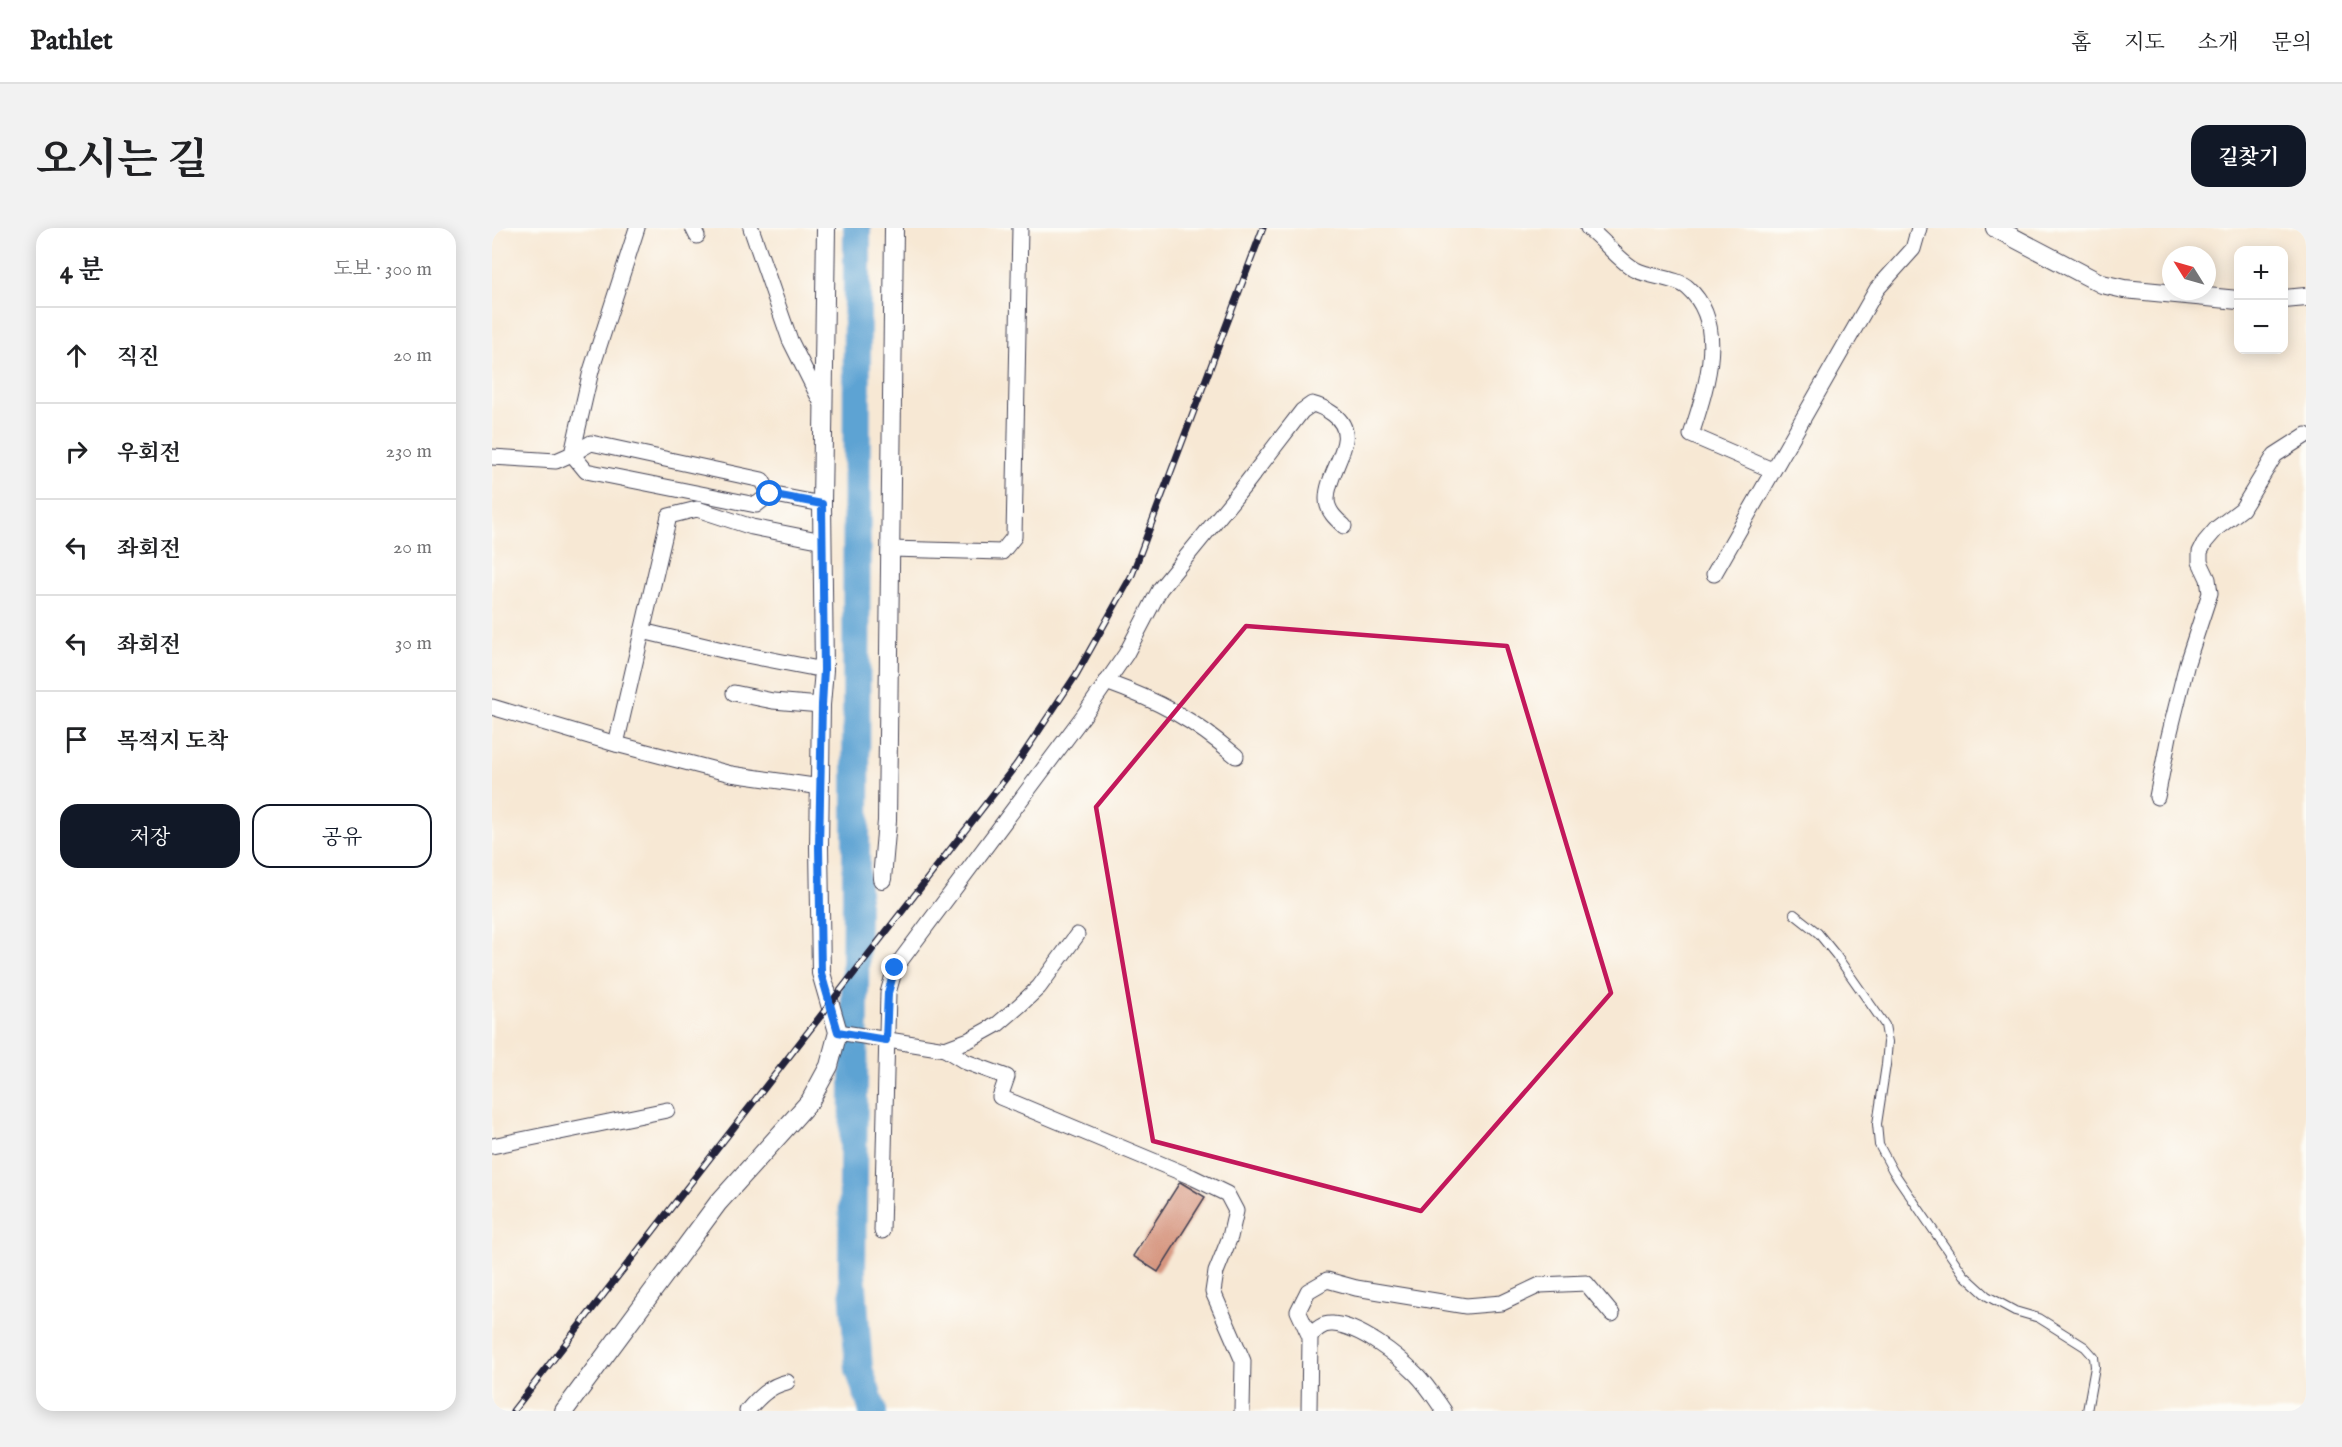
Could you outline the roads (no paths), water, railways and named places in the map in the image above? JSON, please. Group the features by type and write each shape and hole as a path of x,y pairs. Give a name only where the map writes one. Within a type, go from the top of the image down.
{"street":[{"path":"572,454 591,370 637,228"},
{"path":"751,228 790,340 825,409"},
{"path":"564,1411 718,1203 810,1101 844,1033 821,973 819,847 824,670 822,504 826,228"},
{"path":"882,879 887,821 894,228"},
{"path":"890,549 1002,552 1014,537 1020,228"},
{"path":"1588,228 1635,270 1687,286 1703,308 1708,326 1711,357 1707,387 1690,435 1772,470"},
{"path":"1714,574 1877,290 1913,249 1919,228"},
{"path":"1995,228 2102,284 2124,289 2234,300"},
{"path":"2288,298 2306,297"},
{"path":"882,1232 883,1039 888,993 895,968 1084,715 1126,654 1160,589 1302,411 1312,404 1322,406 1341,421 1347,438 1329,485 1327,501 1334,517 1344,526"},
{"path":"2157,797 2187,663 2210,593 2208,579 2200,562 2200,552 2217,528 2242,508 2275,455 2291,442 2306,435"},
{"path":"492,457 556,461 591,443 762,480 770,494 822,504"},
{"path":"572,454 586,471 756,506 770,494"},
{"path":"616,744 669,516 698,509 752,527 822,541"},
{"path":"642,631 731,652 824,670"},
{"path":"1106,682 1148,697 1180,714 1236,756"},
{"path":"734,693 773,701 822,705"},
{"path":"492,707 616,744 731,774 821,787"},
{"path":"945,1049 969,1040 998,1024 1039,987 1077,935"},
{"path":"844,1033 945,1049 966,1062 1007,1077 1000,1097 1192,1177 1227,1194 1236,1211 1230,1236 1216,1272 1213,1292 1243,1361 1242,1411"},
{"path":"492,1146 667,1110"},
{"path":"1309,1411 1310,1337 1298,1311 1308,1291 1327,1280 1356,1288 1466,1306 1502,1303 1540,1285 1586,1283 1612,1314"},
{"path":"1310,1337 1316,1329 1331,1323 1369,1338 1396,1355 1417,1375 1444,1411"},
{"path":"747,1411 759,1397 777,1384 787,1382"}],"lane":[{"path":"1794,914 1818,933 1885,1025 1888,1042 1877,1124 1879,1144 1893,1171 1964,1275 1987,1296 2015,1311 2039,1318 2085,1347 2094,1357 2095,1368 2087,1411"}],"waterway":[{"path":"857,228 856,899 852,1273 859,1369 873,1411"}],"railway":[{"path":"513,1411 1016,765 1076,675 1132,575 1263,228"}]}
